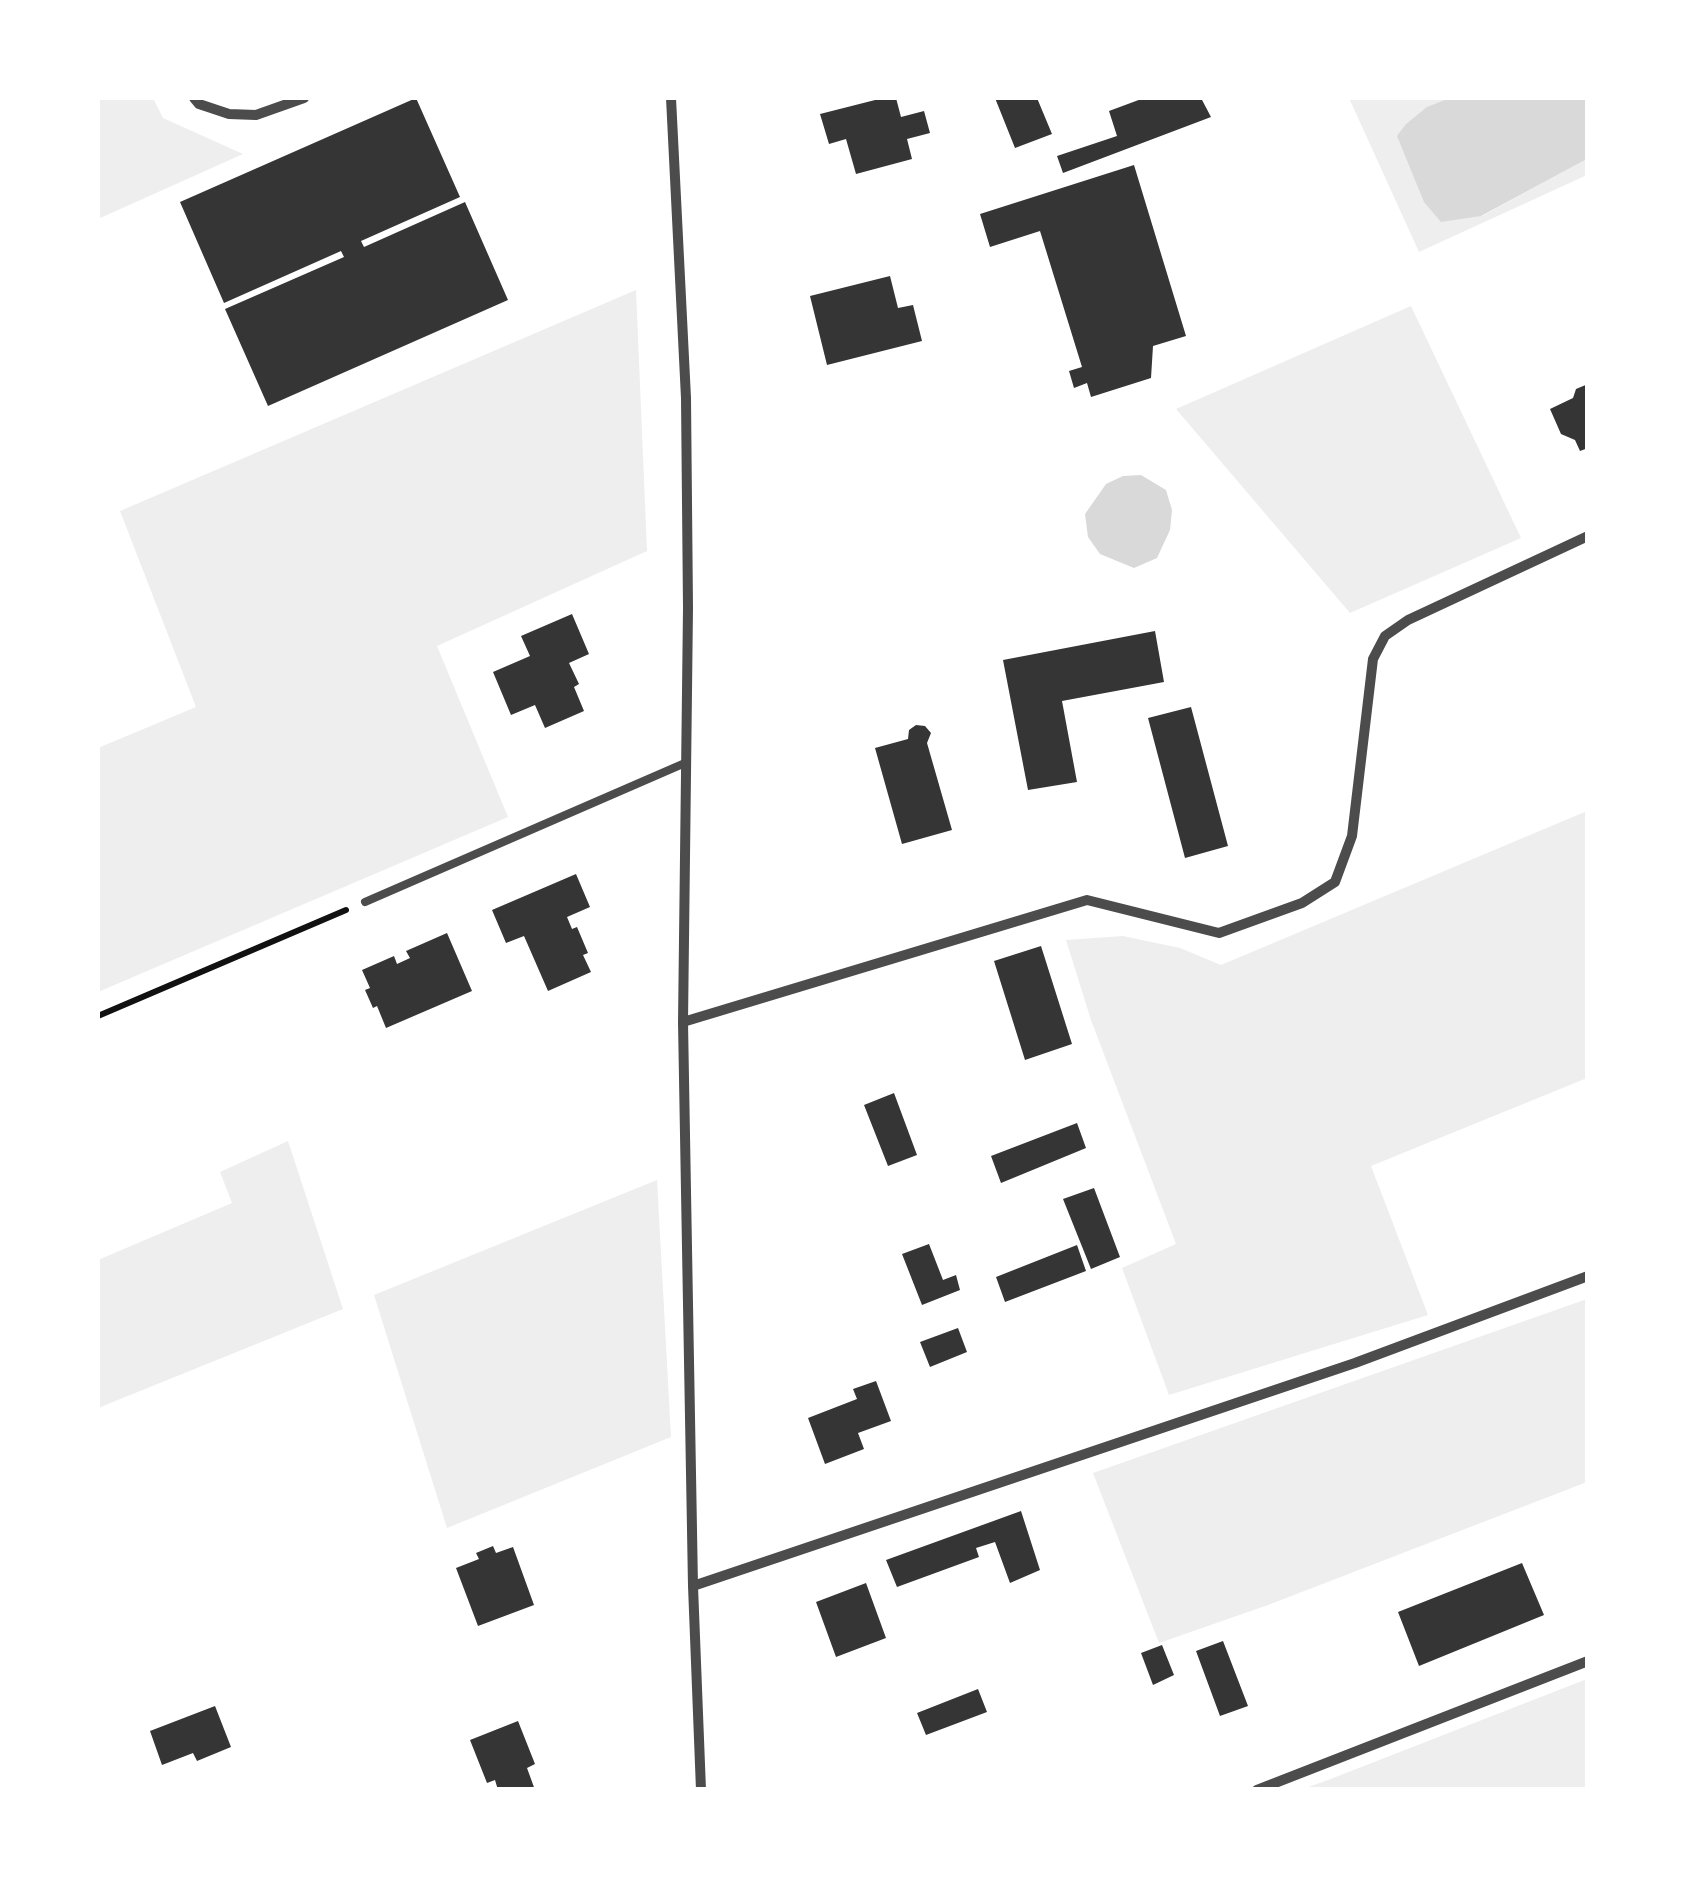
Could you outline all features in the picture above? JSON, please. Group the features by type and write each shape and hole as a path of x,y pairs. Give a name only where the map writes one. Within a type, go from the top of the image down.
{"street":[{"path":"194,98 199,104 228,114 256,115 304,98"},
{"path":"671,98 686,398 688,608 683,1022 693,1586 701,1790"},
{"path":"683,1022 1087,900 1220,933 1302,904 1334,882 1352,836 1373,659 1386,636 1408,620 1588,536"},
{"path":"693,1586 1355,1363 1588,1276"},
{"path":"1257,1790 1588,1660"}],"lane":[{"path":"365,902 685,764"}],"path":[{"path":"98,1016 365,902"}],"shaded area":[{"path":"98,98 153,98 163,118 243,154 98,219"},
{"path":"1349,98 1450,98 1427,108 1406,124 1482,216 1587,159 1587,175 1419,252"},
{"path":"1450,98 1587,98 1587,159 1481,216 1441,222 1424,202 1397,136 1427,107"},
{"path":"636,290 647,551 437,646 508,817 98,992 98,748 196,707 120,511"},
{"path":"1411,306 1521,538 1350,613 1176,409"},
{"path":"1141,475 1166,490 1172,510 1170,530 1157,558 1134,568 1100,554 1088,537 1085,514 1106,484 1123,476"},
{"path":"1587,811 1587,1078 1371,1166 1428,1315 1169,1395 1122,1268 1176,1244 1091,1020 1066,940 1123,936 1180,948 1221,965"},
{"path":"288,1141 343,1309 98,1408 98,1260 232,1203 220,1172"},
{"path":"657,1180 671,1437 447,1528 374,1295"},
{"path":"1587,1299 1587,1482 1159,1643 1093,1473"},
{"path":"1587,1679 1587,1789 1303,1789 1328,1780"}],"building":[{"path":"416,98 460,197 361,241 364,247 465,202 508,300 268,406 225,309 344,257 341,251 224,303 180,202"},
{"path":"896,98 901,117 924,111 930,133 907,139 912,159 856,174 846,139 829,144 820,114"},
{"path":"995,98 1037,98 1052,134 1015,148"},
{"path":"1144,98 1201,98 1211,117 1063,173 1057,156 1117,136 1109,111"},
{"path":"1134,165 1186,336 1153,346 1151,378 1091,397 1087,383 1074,388 1069,371 1082,367 1040,231 990,247 980,214"},
{"path":"890,276 898,308 913,305 922,341 827,365 810,296"},
{"path":"1588,384 1588,448 1580,451 1575,440 1561,434 1550,409 1573,398 1576,389"},
{"path":"572,614 589,654 569,663 579,684 574,687 584,711 545,728 535,705 511,715 493,672 530,656 521,636"},
{"path":"1155,631 1164,682 1062,701 1077,782 1028,790 1003,660"},
{"path":"1191,707 1228,846 1185,858 1148,718"},
{"path":"916,725 925,726 931,733 927,743 952,830 902,844 875,748 908,739 909,730"},
{"path":"576,874 590,907 567,917 572,929 577,927 591,972 548,991 524,936 506,943 492,910"},
{"path":"447,933 472,991 386,1028 365,990 370,988 362,970 394,956 397,964 410,958 406,951"},
{"path":"1041,946 1072,1044 1025,1060 994,961"},
{"path":"894,1093 917,1155 888,1166 864,1105"},
{"path":"1077,1123 1086,1148 1001,1183 991,1156"},
{"path":"1094,1188 1120,1257 1091,1269 1063,1199"},
{"path":"929,1244 943,1280 956,1275 960,1290 922,1305 902,1254"},
{"path":"1077,1245 1086,1271 1005,1302 996,1277"},
{"path":"958,1328 967,1352 930,1367 920,1342"},
{"path":"876,1381 891,1421 858,1433 864,1449 825,1464 808,1418 857,1399 853,1389"},
{"path":"1021,1511 1040,1570 1010,1583 995,1542 976,1548 979,1557 897,1587 886,1560"},
{"path":"493,1546 496,1553 513,1547 534,1605 478,1626 456,1568 479,1559 476,1553"},
{"path":"1522,1563 1544,1615 1419,1666 1398,1612"},
{"path":"866,1583 886,1638 836,1657 816,1602"},
{"path":"1223,1641 1248,1706 1220,1716 1196,1651"},
{"path":"1162,1645 1174,1675 1153,1685 1141,1653"},
{"path":"978,1689 987,1712 926,1735 917,1713"},
{"path":"215,1706 231,1747 197,1761 193,1753 162,1765 150,1731"},
{"path":"518,1721 535,1764 527,1768 535,1790 498,1790 495,1780 487,1783 470,1740"}]}
